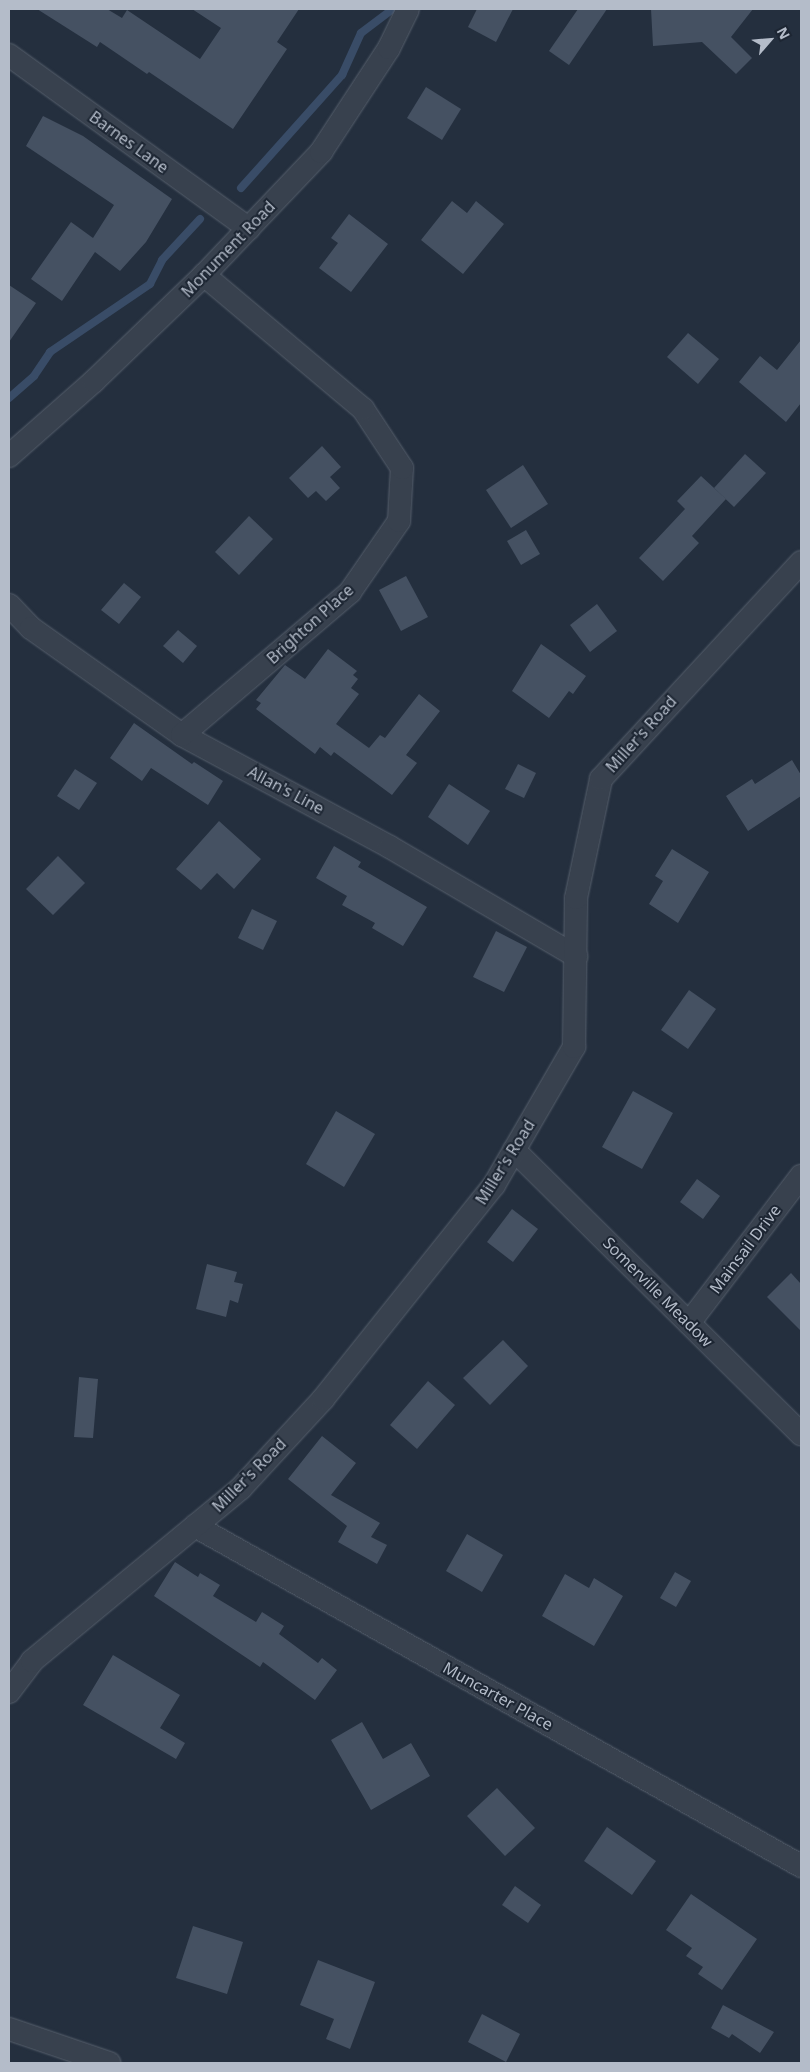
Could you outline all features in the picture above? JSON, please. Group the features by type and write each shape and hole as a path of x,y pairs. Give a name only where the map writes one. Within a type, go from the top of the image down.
{"street":[{"name":"Monument Road","path":"9,456 94,381 204,275 322,152 389,48 408,9"},
{"name":"Barnes Lane","path":"9,56 249,229"},
{"name":"Brighton Place","path":"182,735 350,592 399,521 402,468 363,409 204,275"},
{"name":"Miller's Road","path":"9,1692 32,1661 241,1488 323,1399 494,1185 574,1047 576,898 601,779 801,562"},
{"name":"Allan's Line","path":"9,605 31,628 182,735 390,847 576,956"},
{"name":"Somerville Meadow","path":"514,1150 801,1434"},
{"name":"Mainsail Drive","path":"689,1323 801,1176"},
{"name":"Muncarter Place","path":"195,1526 801,1866"},
{"path":"9,2028 109,2063"}],"building":[{"path":"37,9 107,9 122,18 127,10 200,59 221,28 192,9 299,9 277,42 287,49 233,129 149,72 147,74 100,42 97,47"},
{"path":"477,9 513,9 496,42 468,27"},
{"path":"578,9 607,9 569,65 549,51"},
{"path":"651,9 753,9 731,37 752,58 736,74 702,42 653,46"},
{"path":"426,87 461,109 442,140 407,118"},
{"path":"43,116 83,136 172,199 146,242 120,271 95,252 62,301 31,279 71,222 93,238 114,205 26,146"},
{"path":"452,201 467,213 476,201 504,224 463,274 421,240"},
{"path":"349,214 388,244 351,292 319,268 338,243 331,238"},
{"path":"9,285 36,303 9,342"},
{"path":"688,333 719,359 698,384 667,357"},
{"path":"801,340 801,403 786,422 739,382 760,356 777,370"},
{"path":"322,446 341,467 330,477 340,488 326,501 316,491 308,498 289,478"},
{"path":"745,454 766,473 734,507 714,488"},
{"path":"523,465 548,504 511,528 486,490"},
{"path":"701,476 726,499 692,536 699,543 663,581 639,558 685,509 677,501"},
{"path":"249,516 273,539 239,575 215,552"},
{"path":"526,530 540,554 521,565 507,541"},
{"path":"406,576 428,617 401,631 379,590"},
{"path":"124,583 141,597 119,624 101,610"},
{"path":"597,604 617,631 590,652 570,625"},
{"path":"178,630 197,646 183,663 163,646"},
{"path":"541,644 586,676 573,694 569,691 549,718 512,691"},
{"path":"328,649 357,671 353,675 358,679 351,688 359,694 336,724 369,748 380,735 385,738 419,694 440,711 406,755 417,763 392,795 334,752 331,756 320,747 315,754 256,709 261,703 256,700 285,665 305,679"},
{"path":"134,723 192,764 194,762 223,781 208,805 151,768 142,781 110,758"},
{"path":"792,760 801,775 801,796 748,831 726,796 752,779 755,784"},
{"path":"518,764 536,773 524,798 505,789"},
{"path":"75,769 97,783 79,810 57,796"},
{"path":"449,784 490,811 468,845 428,817"},
{"path":"219,821 261,859 234,889 217,873 201,890 176,869"},
{"path":"334,846 361,862 358,867 427,907 403,946 372,928 375,923 342,905 347,896 316,878"},
{"path":"672,849 709,872 678,923 649,904 663,881 655,876"},
{"path":"58,856 85,883 53,915 26,889"},
{"path":"252,909 277,921 263,950 238,938"},
{"path":"496,931 527,947 504,992 473,977"},
{"path":"689,990 716,1009 688,1049 661,1030"},
{"path":"633,1091 673,1113 642,1169 602,1147"},
{"path":"336,1111 375,1134 344,1187 306,1164"},
{"path":"697,1179 720,1196 703,1219 680,1202"},
{"path":"512,1209 538,1229 513,1262 487,1242"},
{"path":"207,1264 237,1272 234,1282 243,1284 238,1303 230,1300 226,1317 196,1309"},
{"path":"791,1273 801,1284 801,1331 767,1297"},
{"path":"503,1340 528,1366 490,1405 463,1378"},
{"path":"79,1377 98,1379 93,1438 74,1437"},
{"path":"428,1381 455,1405 417,1449 390,1425"},
{"path":"322,1436 356,1463 331,1495 380,1523 371,1537 387,1545 377,1564 338,1542 347,1526 288,1479"},
{"path":"467,1534 503,1555 482,1592 446,1571"},
{"path":"175,1562 198,1577 200,1573 220,1585 213,1596 256,1622 262,1612 284,1626 279,1634 318,1663 322,1658 337,1670 315,1700 263,1662 260,1667 154,1596"},
{"path":"675,1572 691,1581 676,1607 660,1598"},
{"path":"565,1574 589,1588 594,1578 623,1596 594,1646 542,1616"},
{"path":"113,1655 180,1695 160,1728 185,1743 176,1759 83,1705"},
{"path":"362,1722 383,1759 411,1743 430,1776 371,1810 331,1740"},
{"path":"497,1788 535,1828 505,1856 467,1816"},
{"path":"607,1827 656,1861 632,1895 584,1861"},
{"path":"515,1886 541,1905 528,1923 502,1905"},
{"path":"691,1894 757,1939 722,1990 698,1974 703,1967 686,1956 692,1948 666,1930"},
{"path":"193,1926 243,1942 227,1994 176,1978"},
{"path":"318,1960 375,1982 350,2049 326,2039 334,2019 300,2005"},
{"path":"723,2005 774,2032 760,2053 732,2034 729,2038 711,2028"},
{"path":"482,2014 520,2034 506,2062 468,2042"}],"waterway":[{"path":"241,188 342,75 361,33 393,9"},
{"path":"9,398 34,376 50,352 150,284 162,260 200,219"}]}
